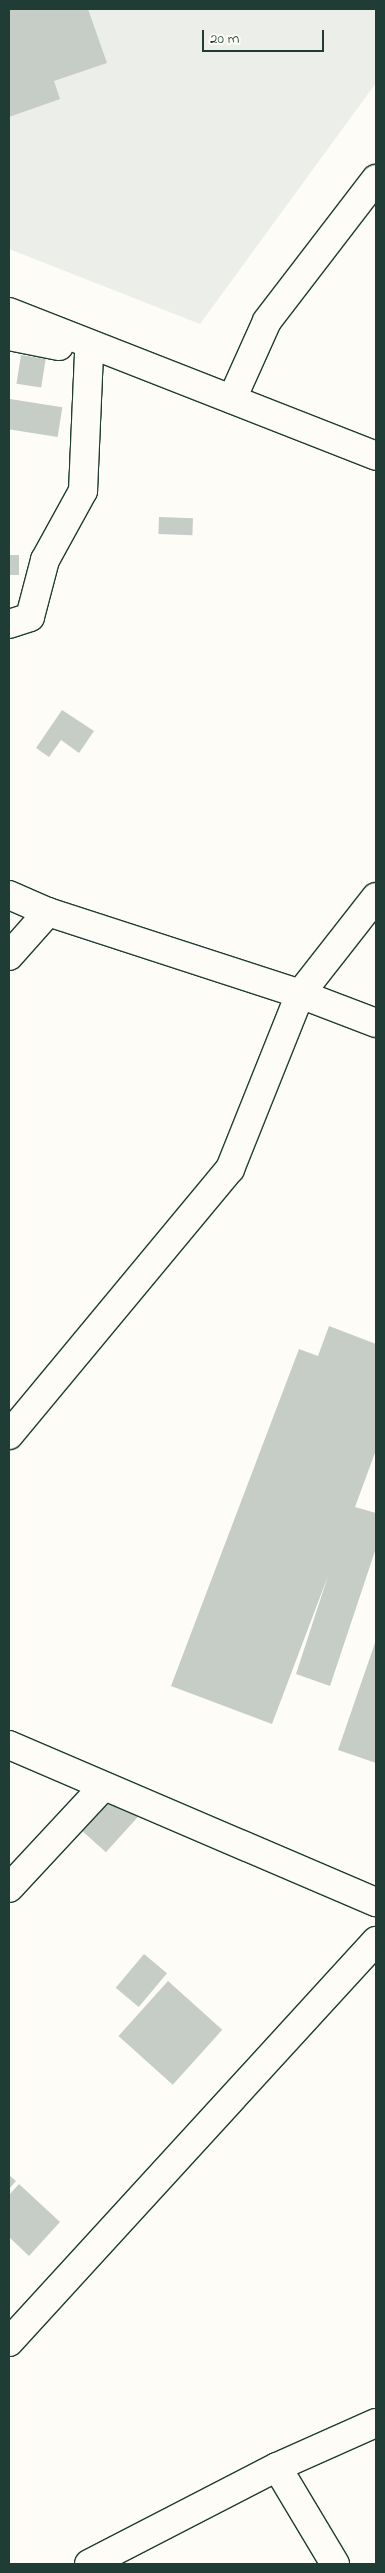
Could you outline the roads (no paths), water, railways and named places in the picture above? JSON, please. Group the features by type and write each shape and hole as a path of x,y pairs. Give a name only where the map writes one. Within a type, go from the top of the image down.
{"street":[{"path":"232,400 267,321 376,179"},
{"path":"9,312 376,456"},
{"path":"9,336 134,361"},
{"path":"9,624 30,617 45,560 83,491 89,352"},
{"path":"9,894 48,912 300,994 376,1023"},
{"path":"9,1435 230,1168 300,994 376,897"},
{"path":"9,956 48,912"},
{"path":"9,1745 103,1787 376,1902"},
{"path":"9,1888 103,1787"},
{"path":"9,2342 376,1941"},
{"path":"89,2564 277,2467 376,2423"},
{"path":"277,2467 334,2564"}]}
